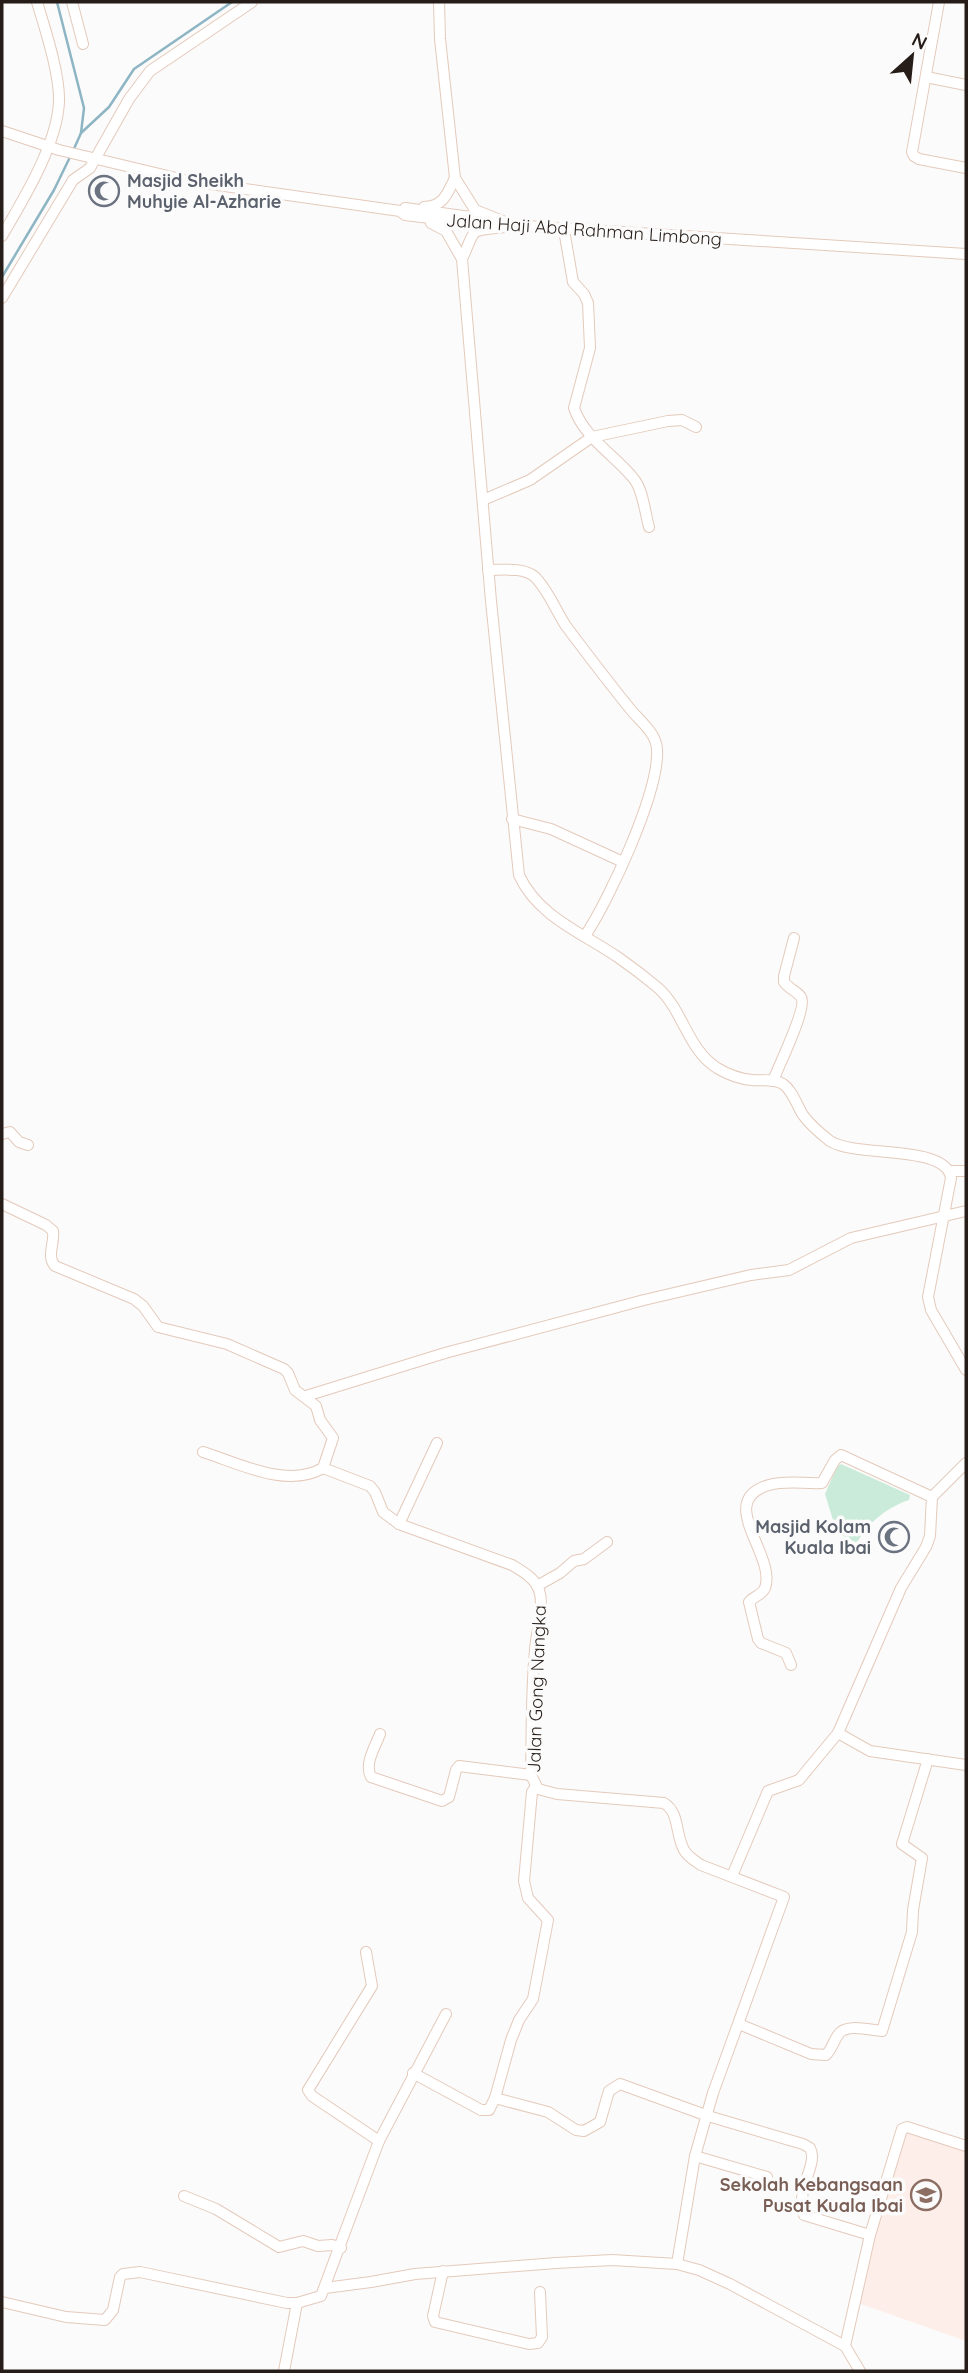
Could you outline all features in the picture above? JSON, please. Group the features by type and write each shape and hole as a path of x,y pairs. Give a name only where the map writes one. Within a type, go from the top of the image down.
{"street":[{"path":"2,236 33,184 57,116 59,94 37,2"},
{"path":"72,2 83,44"},
{"path":"2,298 74,178 88,171 90,159 128,99 150,71 252,2"},
{"path":"439,2 440,38 516,865 524,888 550,915 620,958 664,994 696,1048 710,1063 728,1074 773,1081 788,1088 808,1122 838,1145 939,1160 950,1171 951,1178 928,1297 931,1310 966,1370"},
{"path":"939,2 913,154 919,159 966,168"},
{"path":"926,77 966,85"},
{"path":"2,131 90,159 189,181 403,211 442,227 461,255"},
{"path":"403,211 440,204 455,182"},
{"path":"455,182 475,210 507,225"},
{"name":"Jalan Haji Abd Rahman Limbong","path":"403,211 564,230 966,254"},
{"path":"461,255 471,234 507,225"},
{"path":"564,230 573,282 588,303 590,348 574,408 592,437 636,482 649,527"},
{"path":"483,500 530,480 592,437 668,421 682,420 696,427"},
{"path":"488,570 523,571 534,576 566,625 653,734 657,748 649,795 604,905 585,936"},
{"path":"512,819 551,829 623,862"},
{"path":"773,1081 803,1003 802,998 785,982 784,976 794,938"},
{"path":"2,1135 10,1132 19,1142 28,1145"},
{"path":"950,1171 966,1171"},
{"path":"2,1204 53,1231 50,1256 55,1266 134,1300 143,1306 158,1327 227,1344 281,1367 288,1373 295,1390 316,1406 320,1420 332,1436 327,1469"},
{"path":"306,1396 445,1353 644,1300 751,1275 789,1270 851,1238 966,1211"},
{"path":"203,1452 269,1473 295,1476 327,1469 370,1486 383,1512 399,1524 437,1443"},
{"path":"791,1665 786,1653 761,1643 756,1631 750,1602 762,1592 767,1578 747,1519 749,1494 770,1484 822,1483 835,1460 841,1455 932,1497"},
{"path":"732,1876 768,1791 799,1780 838,1733 895,1601 926,1547 930,1536 932,1497 966,1463"},
{"name":"Jalan Gong Nangka","path":"399,1524 512,1565 526,1573 537,1586 541,1606 534,1651 531,1775 536,1786 557,1794 664,1803 675,1814 677,1833 684,1851 701,1865 784,1897 713,2093 695,2156 677,2264"},
{"path":"537,1586 552,1579 574,1561 584,1559 607,1542"},
{"path":"838,1733 870,1751 966,1765"},
{"path":"380,1734 369,1764 371,1777 442,1801 448,1799 456,1770 460,1766 531,1775"},
{"path":"739,2024 811,2054 826,2055 839,2032 845,2028 882,2032 912,1932 922,1858 902,1844 928,1759"},
{"path":"413,2073 481,2110 489,2110 495,2098 510,2040 533,1999 548,1920 528,1898 524,1881 532,1792 536,1786"},
{"path":"366,1952 372,1986 309,2090 312,2096 379,2140"},
{"path":"2,2302 66,2317 105,2320 113,2310 120,2277 123,2274 140,2272 287,2303 321,2296 379,2140 446,2014"},
{"path":"495,2098 548,2112 576,2130 584,2131 600,2122 610,2091 620,2084 708,2116 782,2137 810,2148 813,2159 801,2192 804,2215 870,2235"},
{"path":"845,2346 870,2235 902,2129 907,2127 966,2147"},
{"path":"695,2156 767,2177"},
{"path":"184,2196 216,2209 279,2247 303,2241 318,2246 332,2245 341,2248"},
{"path":"325,2288 443,2271 612,2260 677,2264 699,2270 730,2284 845,2346 860,2371"},
{"path":"443,2271 433,2316 435,2322 529,2344 538,2343 542,2337 540,2292"},
{"path":"284,2371 297,2303"}],"shaded area":[{"name":"Sekolah Kebangsaan Pusat Kuala Ibai","path":"905,2130 966,2150 966,2341 858,2303 873,2237"}],"green space":[{"path":"841,1464 910,1495 909,1500 872,1523 857,1543 837,1533 825,1494 837,1467"}],"waterway":[{"path":"57,2 84,108 81,133 73,151"},
{"path":"81,133 109,107 134,69 232,2"},
{"path":"2,277 54,190 70,157"}],"place":[{"name":"Masjid Sheikh Muhyie Al-Azharie","path":"104,191"},
{"name":"Masjid Kolam Kuala Ibai","path":"894,1537"},
{"name":"Sekolah Kebangsaan Pusat Kuala Ibai","path":"926,2195"}]}
